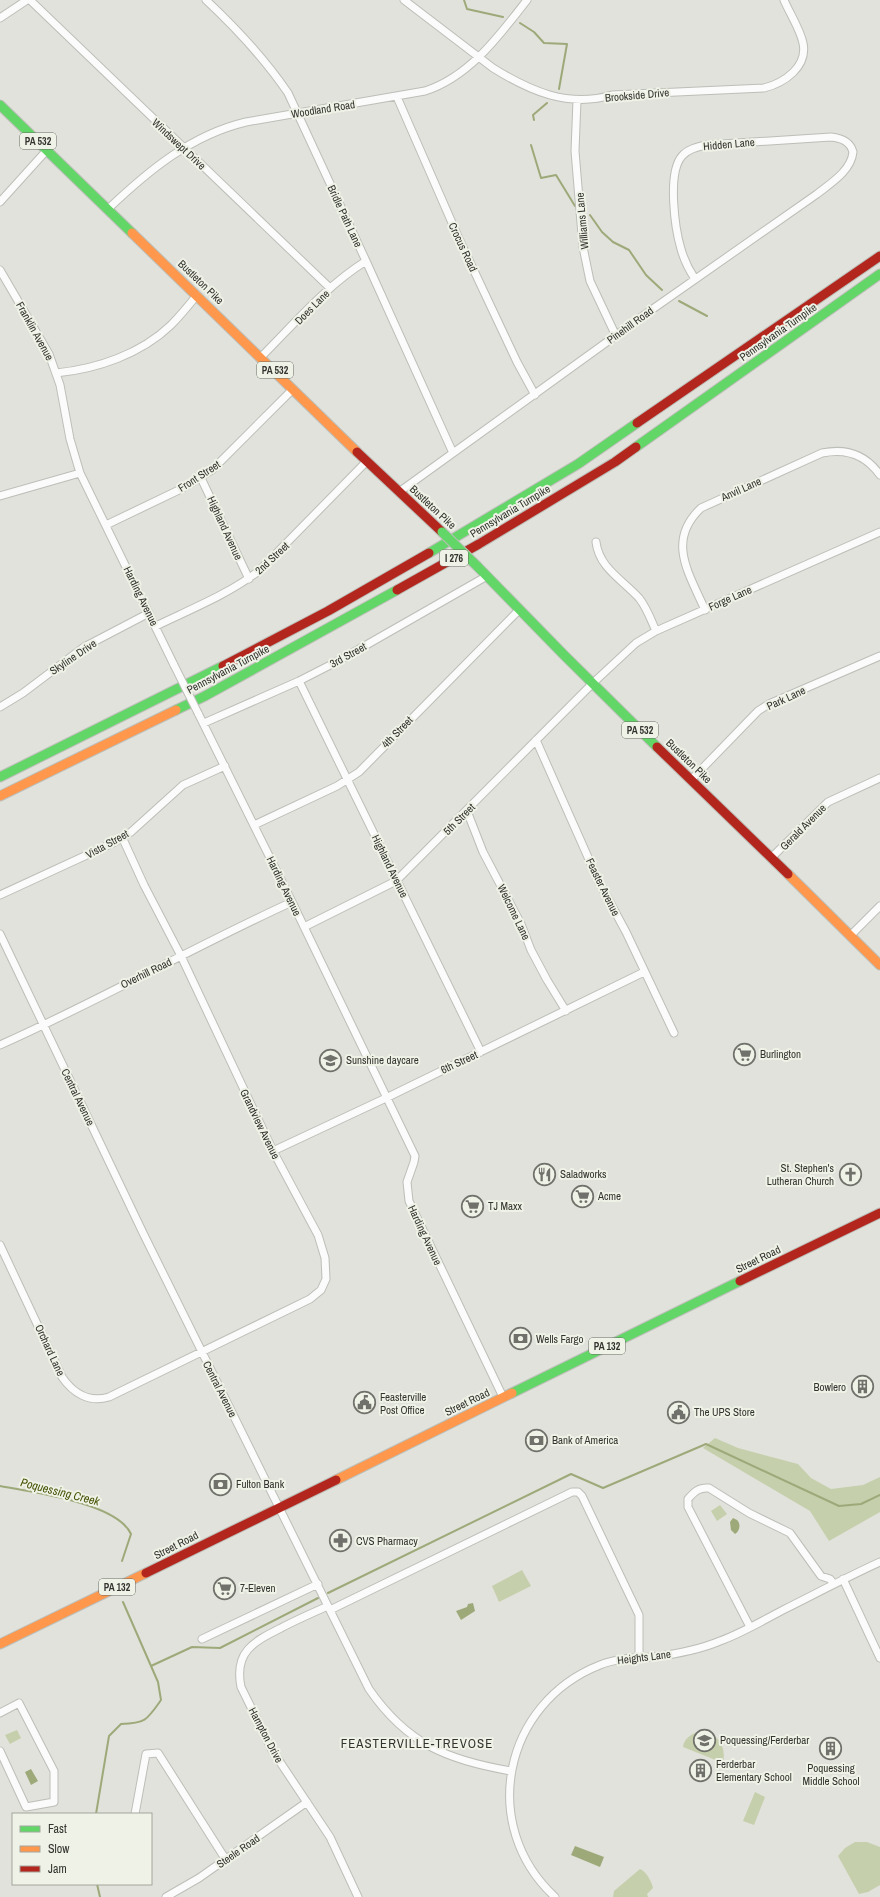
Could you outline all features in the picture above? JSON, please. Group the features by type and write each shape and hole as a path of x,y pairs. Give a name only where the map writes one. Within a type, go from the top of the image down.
{"main road":[{"name":"Bustleton Pike","path":"0,104 477,566 518,610 880,964"},
{"name":"Pennsylvania Turnpike","path":"0,776 202,678 328,611 466,532 578,464 880,256"},
{"name":"Pennsylvania Turnpike","path":"0,796 205,696 479,544 615,462 880,274"},
{"name":"Street Road","path":"0,1644 880,1213"}],"street":[{"path":"0,18 28,0"},
{"name":"Windswept Drive","path":"28,0 330,288"},
{"name":"Bridle Path Lane","path":"206,0 247,40 262,57 288,93 453,453"},
{"name":"Brookside Drive","path":"404,0 478,57 507,77 528,87 558,98 577,100 598,99 612,95 764,88 782,82 794,72 800,62 804,49 801,38 784,0"},
{"name":"Woodland Road","path":"108,209 147,174 183,148 205,136 230,126 397,97 425,91 448,82 459,75 478,57 500,34 527,0"},
{"name":"Crocus Road","path":"397,97 460,241 517,362 535,395"},
{"name":"Williams Lane","path":"577,100 575,151 583,247 590,281 616,336"},
{"name":"Hidden Lane","path":"695,279 680,247 676,221 674,174 678,162 686,152 706,145 831,137 844,140 852,148 853,152"},
{"path":"0,202 47,150"},
{"name":"Pinehill Road","path":"399,492 841,175 850,161 853,152"},
{"name":"Does Lane","path":"261,357 343,276 366,261"},
{"name":"Franklin Avenue","path":"0,270 43,343 56,373 84,369 102,364 147,343 171,324 197,295"},
{"name":"Harding Avenue","path":"56,373 70,439 80,473 304,926 415,1158 407,1182 409,1201 503,1397"},
{"name":"Front Street","path":"106,525 201,478 226,458 294,388"},
{"name":"Anvil Lane","path":"705,610 685,564 682,547 685,530 690,520 701,508 822,453 832,451 850,452 859,456 868,462 880,475"},
{"name":"2nd Street","path":"156,626 249,579 294,537 367,461"},
{"path":"0,496 80,473"},
{"name":"Highland Avenue","path":"201,478 249,579"},
{"name":"Forge Lane","path":"593,683 636,643 656,631 880,532"},
{"path":"596,542 597,550 603,563 638,598 645,607 656,631"},
{"name":"3rd Street","path":"204,724 299,681 415,618 487,576"},
{"name":"4th Street","path":"254,825 348,780 366,765 518,610"},
{"name":"Skyline Drive","path":"0,707 23,693 84,647 149,613"},
{"name":"Park Lane","path":"691,780 758,712 769,704 880,656"},
{"name":"Highland Avenue","path":"299,681 396,881 440,965 482,1052"},
{"name":"5th Street","path":"304,926 396,881 593,683"},
{"name":"Feaster Avenue","path":"536,740 600,882 626,932 674,1033"},
{"name":"Vista Street","path":"0,895 108,846 122,838 183,785 225,766"},
{"name":"Gerald Avenue","path":"771,858 828,802 880,778"},
{"name":"Welcome Lane","path":"467,811 483,852 521,924 531,950 566,1011"},
{"name":"Grandview Avenue","path":"122,838 144,885 181,956 273,1151 318,1235 325,1258 326,1279 321,1290 310,1299 202,1352"},
{"name":"Overhill Road","path":"0,1045 44,1025 64,1013 292,902"},
{"path":"850,936 880,906"},
{"name":"Central Avenue","path":"0,934 202,1352 369,1689 398,1724 414,1737 440,1752 460,1760 511,1771"},
{"name":"6th Street","path":"273,1151 482,1052 644,972"},
{"name":"Orchard Lane","path":"0,1245 62,1377 67,1385 77,1393 92,1399 109,1397 202,1352"},
{"path":"750,1628 688,1507 688,1499 698,1490 709,1488 748,1513 790,1533 821,1576 830,1579 834,1584"},
{"name":"Hampton Drive","path":"358,1897 330,1837 272,1750 241,1687 239,1674 244,1655 252,1644 291,1623 329,1608 572,1492 578,1492 582,1496 639,1615 639,1657"},
{"name":"Heights Lane","path":"554,1897 537,1878 526,1862 515,1834 509,1805 511,1771 517,1747 526,1728 542,1704 557,1690 582,1673 600,1665 628,1658 686,1652 719,1642 750,1628 843,1579 880,1562"},
{"path":"843,1579 880,1658"},
{"path":"202,1639 318,1584"},
{"path":"0,1713 20,1703 54,1771 54,1802 26,1807 0,1751"},
{"path":"135,1813 146,1754 158,1753 226,1860"},
{"name":"Steele Road","path":"166,1897 183,1889 307,1802"}],"shaded area":[{"path":"715,1438 738,1448 798,1464 811,1478 831,1489 863,1485 880,1477 880,1512 829,1541 810,1511 703,1448"},
{"path":"720,1505 727,1514 717,1521 711,1511"},
{"path":"733,1518 737,1520 739,1525 739,1529 735,1534 731,1530 730,1522"},
{"path":"522,1570 531,1586 499,1602 492,1586"},
{"path":"473,1603 475,1611 461,1620 456,1611 467,1607 468,1604"},
{"path":"17,1730 21,1738 10,1744 5,1735"},
{"path":"697,1732 710,1734 719,1740 723,1750 723,1763 683,1747 688,1738"},
{"path":"31,1769 38,1781 31,1785 25,1772"},
{"path":"755,1792 765,1797 754,1825 743,1821"},
{"path":"855,1842 867,1842 880,1847 880,1885 868,1892 859,1894 838,1856 845,1848"},
{"path":"575,1846 604,1857 600,1867 571,1855"},
{"path":"640,1869 646,1874 653,1888 647,1894 648,1897 613,1897 614,1891"}],"waterway":[{"path":"464,0 467,9 503,17"},
{"path":"520,23 534,32 544,43 567,44 559,89"},
{"path":"534,120 533,115 547,103"},
{"path":"531,145 541,178 556,175 575,206"},
{"path":"590,215 602,232 613,242 629,250 646,275 662,290"},
{"path":"679,301 707,316"},
{"path":"328,1593 571,1474 603,1488 706,1444 839,1506 861,1504 880,1495"},
{"name":"Poquessing Creek","path":"0,1486 72,1501 109,1514 123,1523 131,1534 122,1561"},
{"path":"151,1666 192,1647 220,1648 318,1598"},
{"path":"96,1813 109,1736 121,1724 136,1723 145,1719 161,1700 158,1682 123,1602"},
{"path":"97,1885 100,1897"}],"traffic: fast":[{"path":"0,105 132,233"},
{"path":"636,447 880,274"},
{"path":"429,553 578,464 637,423"},
{"path":"442,532 477,566"},
{"path":"477,566 657,747"},
{"path":"176,710 205,696 397,590"},
{"path":"0,777 223,666"},
{"path":"512,1393 740,1281"}],"traffic: slow":[{"path":"132,233 357,452"},
{"path":"0,796 176,710"},
{"path":"788,874 880,965"},
{"path":"336,1480 512,1393"},
{"path":"0,1644 146,1573"}],"traffic: jam":[{"path":"637,423 880,256"},
{"path":"397,590 479,544 615,462 636,447"},
{"path":"357,452 442,532"},
{"path":"223,666 328,611 429,553"},
{"path":"657,747 788,874"},
{"path":"740,1281 880,1213"},
{"path":"146,1573 336,1480"}],"place":[{"name":"Burlington","path":"744,1054"},
{"name":"Sunshine daycare","path":"331,1060"},
{"name":"Saladworks","path":"545,1174"},
{"name":"St. Stephen's Lutheran Church","path":"850,1174"},
{"name":"Acme","path":"583,1196"},
{"name":"TJ Maxx","path":"472,1206"},
{"name":"Wells Fargo","path":"521,1339"},
{"name":"Bowlero","path":"862,1387"},
{"name":"Feasterville Post Office","path":"365,1403"},
{"name":"The UPS Store","path":"678,1412"},
{"name":"Bank of America","path":"537,1440"},
{"name":"Fulton Bank","path":"220,1484"},
{"name":"CVS Pharmacy","path":"341,1541"},
{"name":"7-Eleven","path":"225,1588"},
{"name":"Poquessing/Ferderbar","path":"704,1740"},
{"name":"Poquessing Middle School","path":"831,1748"},
{"name":"Ferderbar Elementary School","path":"701,1770"}],"district":[{"name":"FEASTERVILLE-TREVOSE","path":"417,1743"}]}
